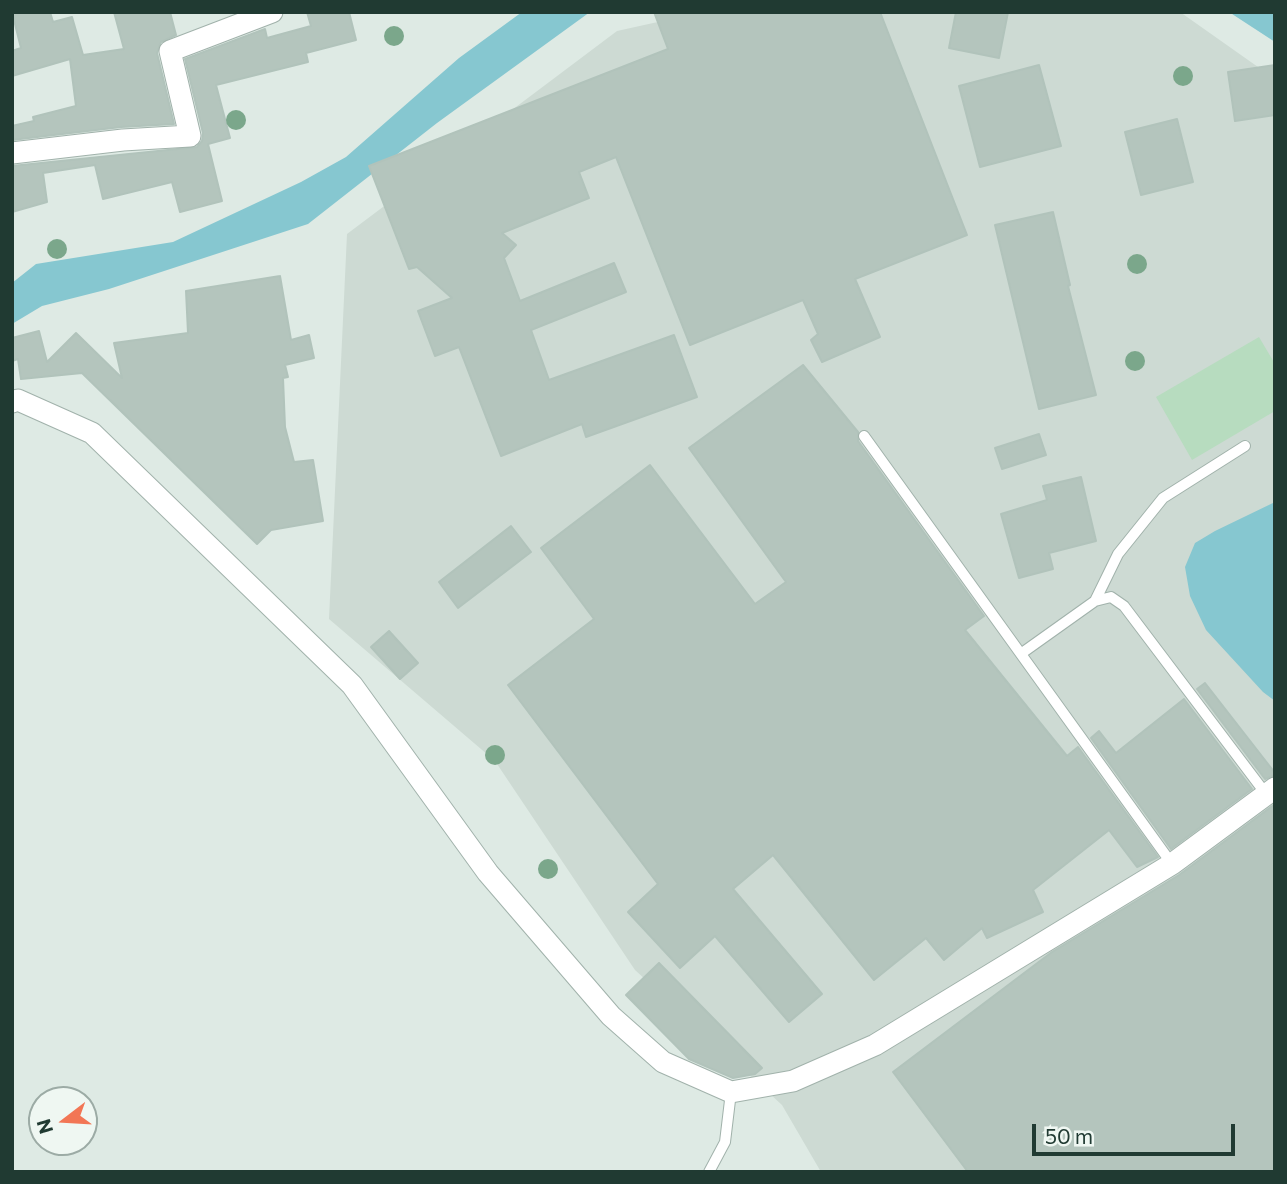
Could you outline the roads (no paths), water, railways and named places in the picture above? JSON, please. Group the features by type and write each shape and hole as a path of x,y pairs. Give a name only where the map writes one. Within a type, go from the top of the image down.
{"street":[{"path":"12,153 190,136 170,51 272,12"},
{"path":"12,402 18,400 92,433 352,685 488,873 611,1016 663,1062 731,1092 793,1081 875,1045 1172,864 1270,791"}],"lane":[{"path":"864,436 1172,864"},
{"path":"1095,601 1118,554 1163,498 1245,446"},
{"path":"1022,653 1095,601 1111,597 1124,606 1270,791"},
{"path":"709,1172 726,1142 731,1092"}],"water":[{"path":"522,12 590,12 437,123 308,224 109,289 42,306 12,324 12,283 36,264 173,242 301,182 346,157 459,58"},
{"path":"1229,12 1275,12 1275,42"},
{"path":"1275,502 1275,701 1263,692 1206,630 1190,596 1185,567 1195,543"}]}
